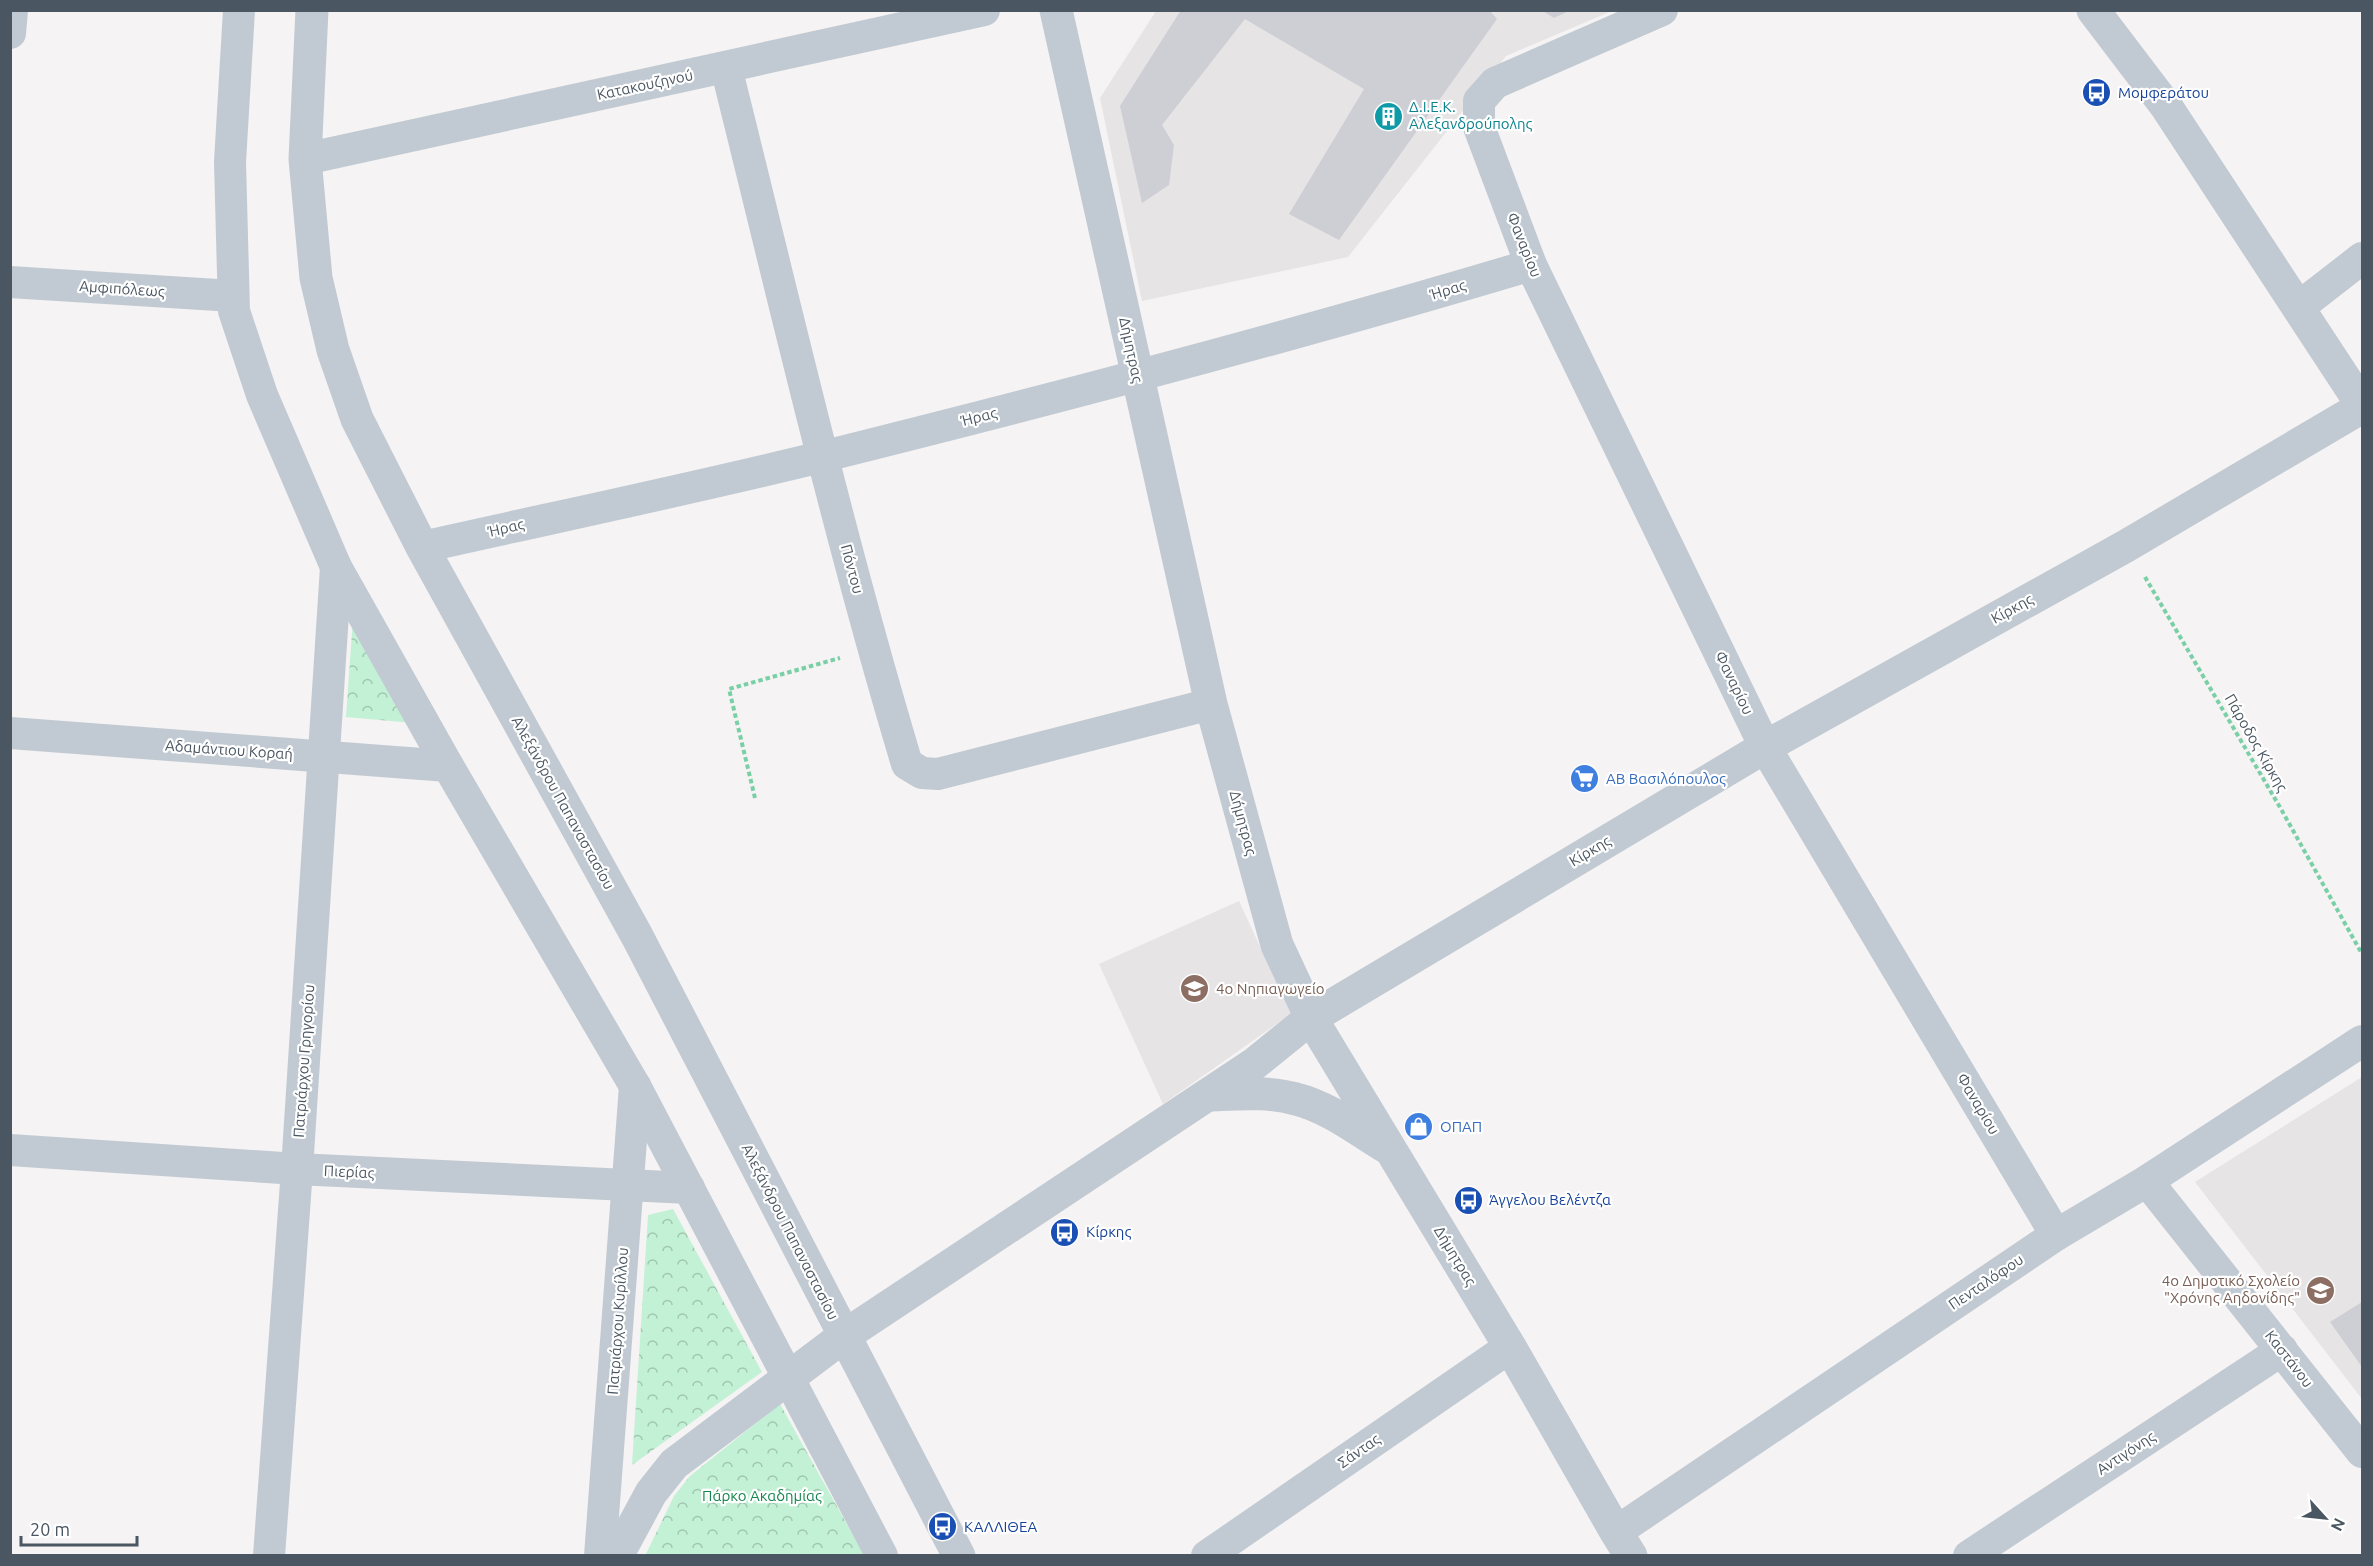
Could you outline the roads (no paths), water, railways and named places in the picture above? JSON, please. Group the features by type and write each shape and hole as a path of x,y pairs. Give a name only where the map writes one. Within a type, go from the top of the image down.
{"street":[{"path":"10,33 12,10"},
{"path":"239,10 230,162 233,296 234,311 262,395 336,567 448,766 635,1086 882,1556"},
{"name":"Αλεξάνδρου Παπαναστασίου","path":"312,10 305,159 315,278 333,350 357,419 422,547 637,936 959,1556"},
{"name":"Κατακουζηνού","path":"305,159 984,10"},
{"name":"Δήμητρας","path":"1056,10 1211,704 1277,945 1311,1018 1510,1347 1623,1544"},
{"name":"Φαναρίου","path":"1662,10 1495,83 1479,101 1479,127 1531,265 1765,747 2056,1235"},
{"path":"2093,10 2166,106 2362,406"},
{"name":"Πόντου","path":"726,67 872,649 907,764 922,773 938,774 1211,704"},
{"path":"2299,307 2362,258"},
{"name":"Ήρας","path":"422,547 822,456 1137,377 1364,315 1531,265"},
{"name":"Αμφιπόλεως","path":"10,282 233,296"},
{"name":"Κίρκης","path":"617,1556 651,1493 674,1464 844,1336 1269,1053 1311,1018 1765,747 2126,546 2362,406"},
{"name":"Πατριάρχου Γρηγορίου","path":"269,1556 336,567"},
{"name":"Αδαμάντιου Κοραή","path":"10,734 448,766"},
{"name":"Πενταλόφου","path":"1623,1544 2056,1235 2147,1181 2362,1041"},
{"name":"Πατριάρχου Κυρίλλου","path":"600,1556 635,1086"},
{"path":"1207,1095 1257,1093 1297,1099 1331,1114 1390,1149"},
{"name":"Πιερίας","path":"10,1150 297,1169 689,1188"},
{"name":"Καστάνου","path":"2147,1181 2362,1452"},
{"name":"Σάντας","path":"1207,1556 1510,1347"},
{"name":"Αντιγόνης","path":"1969,1556 2282,1350"}],"place":[{"name":"Μομφεράτου","path":"2097,93"},
{"name":"Δ.Ι.Ε.Κ. Αλεξανδρούπολης","path":"1388,116"},
{"name":"ΑΒ Βασιλόπουλος","path":"1585,779"},
{"name":"4ο Νηπιαγωγείο","path":"1195,989"},
{"name":"ΟΠΑΠ","path":"1419,1127"},
{"name":"Άγγελου Βελέντζα","path":"1468,1200"},
{"name":"Κίρκης","path":"1065,1232"},
{"name":"4ο Δημοτικό Σχολείο \"Χρόνης Αηδονίδης\"","path":"2321,1290"},
{"name":"ΚΑΛΛΙΘΕΑ","path":"943,1527"}],"park label":[{"name":"Πάρκο Ακαδημίας","path":"762,1496"}]}
